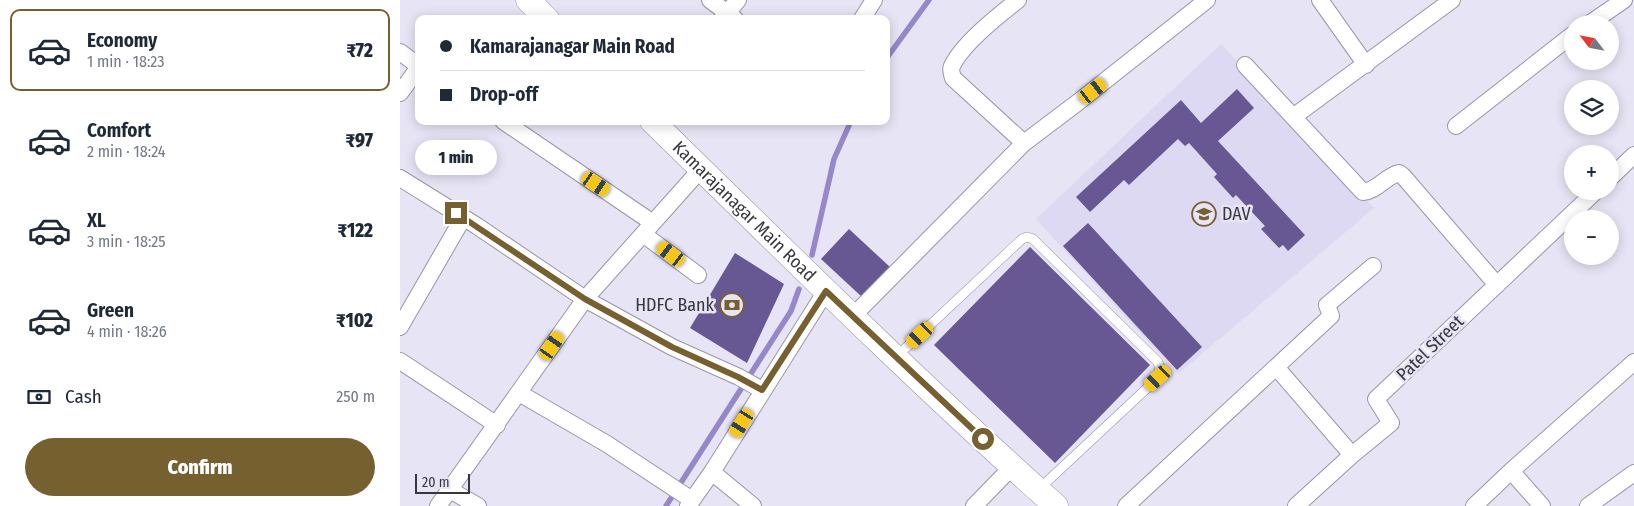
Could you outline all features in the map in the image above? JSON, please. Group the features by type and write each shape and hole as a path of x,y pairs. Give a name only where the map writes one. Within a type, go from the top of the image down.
{"main road":[{"name":"Kamarajanagar Main Road","path":"656,125 826,291 1012,467 1056,506"}],"street":[{"path":"710,0 726,15"},
{"path":"729,15 738,0"},
{"path":"865,15 874,0"},
{"path":"1018,0 989,24 963,51 951,68 951,72 953,78 1024,143"},
{"path":"853,316 1024,143 1207,0"},
{"path":"1320,0 1366,65"},
{"path":"1293,117 1452,0"},
{"path":"1602,15 1624,0"},
{"path":"1456,126 1564,41"},
{"path":"400,52 415,63"},
{"path":"1245,66 1363,192 1375,188 1394,174 1399,173 1403,176 1497,284"},
{"path":"400,93 415,72"},
{"path":"508,125 648,228 698,275"},
{"path":"1619,170 1634,156"},
{"path":"438,506 585,299 701,169"},
{"path":"400,178 585,299 672,347 762,390"},
{"name":"Patel Street","path":"1296,506 1352,455 1391,423 1376,399 1586,200"},
{"path":"400,327 463,218"},
{"path":"1126,506 1331,316 1327,305 1373,266"},
{"path":"519,393 607,444 669,485 690,503 712,472 826,291"},
{"path":"400,361 497,424"},
{"path":"1474,506 1511,470 1634,362"},
{"path":"1276,367 1352,455"},
{"path":"974,506 1012,467"},
{"path":"1511,470 1542,506"},
{"path":"712,472 753,506"},
{"path":"1588,506 1634,473"},
{"path":"450,490 478,506"}],"lane":[{"path":"896,357 1022,239 1033,239 1158,362 1160,370 1158,378 1037,490"}],"shaded area":[{"name":"DAV","path":"1221,44 1374,208 1178,374 1036,219"}],"building":[{"path":"1237,89 1254,108 1218,141 1305,235 1288,251 1283,245 1279,248 1261,229 1265,226 1236,195 1233,198 1214,177 1217,174 1189,143 1185,146 1178,139 1129,185 1124,180 1090,212 1076,197 1181,100 1201,123"},
{"path":"1088,223 1202,347 1177,370 1063,246"},
{"path":"849,229 890,267 862,297 821,259"},
{"path":"1030,247 1150,365 1055,463 934,345"},
{"path":"735,253 784,284 747,363 690,328"}],"waterway":[{"path":"890,54 929,0"},
{"path":"812,255 834,159 849,125"},
{"path":"666,506 791,311 799,289"}],"place":[{"name":"DAV","path":"1204,214"},
{"name":"HDFC Bank","path":"732,305"}],"route":[{"path":"456,213 585,299 672,347 762,390 826,291 983,439"}]}
